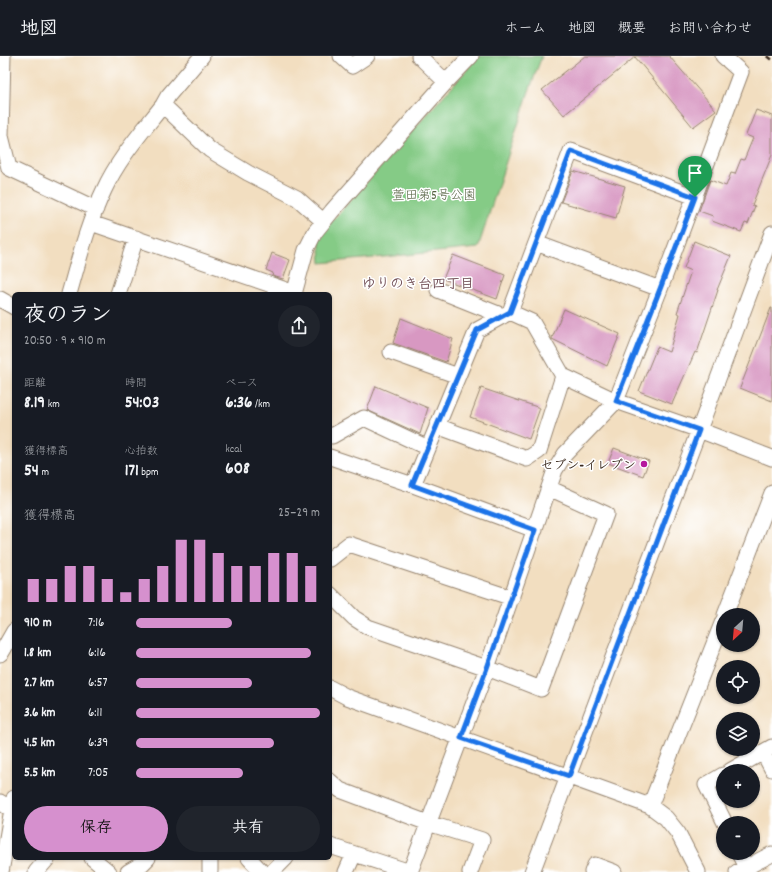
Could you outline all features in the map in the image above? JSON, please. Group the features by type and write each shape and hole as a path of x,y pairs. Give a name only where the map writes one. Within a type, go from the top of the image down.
{"street":[{"path":"3,56 1,136 9,168 93,216 136,238 288,292"},
{"path":"70,292 93,216 104,190 118,164 163,105 168,96 202,56"},
{"path":"341,56 352,66 367,56"},
{"path":"419,56 446,82"},
{"path":"295,292 306,250 315,232 323,221 446,82 471,56"},
{"path":"332,847 410,872 487,668 555,470 565,454 616,401 660,289 741,72 722,56"},
{"path":"163,105 210,150 248,173 297,198 323,221"},
{"path":"412,485 477,330 507,314 571,151 695,197"},
{"path":"532,872 772,233"},
{"path":"119,292 136,238"},
{"path":"536,243 660,289"},
{"path":"438,290 532,322 563,376 616,401 699,430 772,458"},
{"path":"0,299 12,306"},
{"path":"391,352 458,376"},
{"path":"437,426 527,459 539,451 563,376"},
{"path":"332,436 364,418 428,448"},
{"path":"332,458 535,530"},
{"path":"332,596 354,618 368,627 487,668 541,689 606,514 549,488"},
{"path":"728,608 772,493"},
{"path":"332,557 349,544 512,598"},
{"path":"5,655 12,637"},
{"path":"650,806 716,639"},
{"path":"332,689 346,697 650,806 666,818 678,833 698,872"},
{"path":"742,764 768,749 772,769"},
{"path":"716,779 706,785 716,805"},
{"path":"332,783 340,790 428,823 482,840 470,872"},
{"path":"1,872 9,803"},
{"path":"346,872 354,854"},
{"path":"741,860 744,870 772,854"},
{"path":"36,872 46,860"},
{"path":"94,860 109,872"},
{"path":"128,872 146,860"},
{"path":"210,860 210,872"},
{"path":"251,860 262,872"},
{"path":"272,872 284,860"},
{"path":"592,872 595,865 614,872"}],"green space":[{"name":"萱田第5号公園","path":"479,56 542,56 529,91 478,248 321,263 319,236"}],"building":[{"path":"585,56 669,56 716,110 693,127 635,57 564,115 542,90"},
{"path":"756,110 772,116 772,155 752,205 755,206 748,224 745,223 741,232 712,221 713,216 699,211 710,180 726,186 731,173 735,174 741,159 744,160 753,138 746,135"},
{"path":"573,171 625,186 616,218 561,202"},
{"path":"694,241 731,256 717,290 697,353 695,352 672,404 639,391 657,347 669,352 680,314 677,313 691,271 684,268"},
{"path":"272,253 290,260 283,279 272,276 273,273 266,270"},
{"path":"453,255 505,275 497,299 443,279"},
{"path":"772,308 772,401 740,388"},
{"path":"564,309 620,334 607,366 552,339"},
{"path":"401,318 453,339 446,362 393,343"},
{"path":"376,386 428,408 420,434 367,410"},
{"path":"481,388 540,408 529,439 470,417"},
{"path":"614,448 649,461 643,476 608,463"}],"railway":[{"path":"767,56 772,60"}],"place":[{"name":"セブン-イレブン","path":"644,464"}],"district":[{"name":"ゆりのき台四丁目","path":"418,283"}],"route":[{"path":"571,151 695,197 616,401 699,430 569,776 461,738 535,530 412,485 477,330 510,312 571,151"}]}
